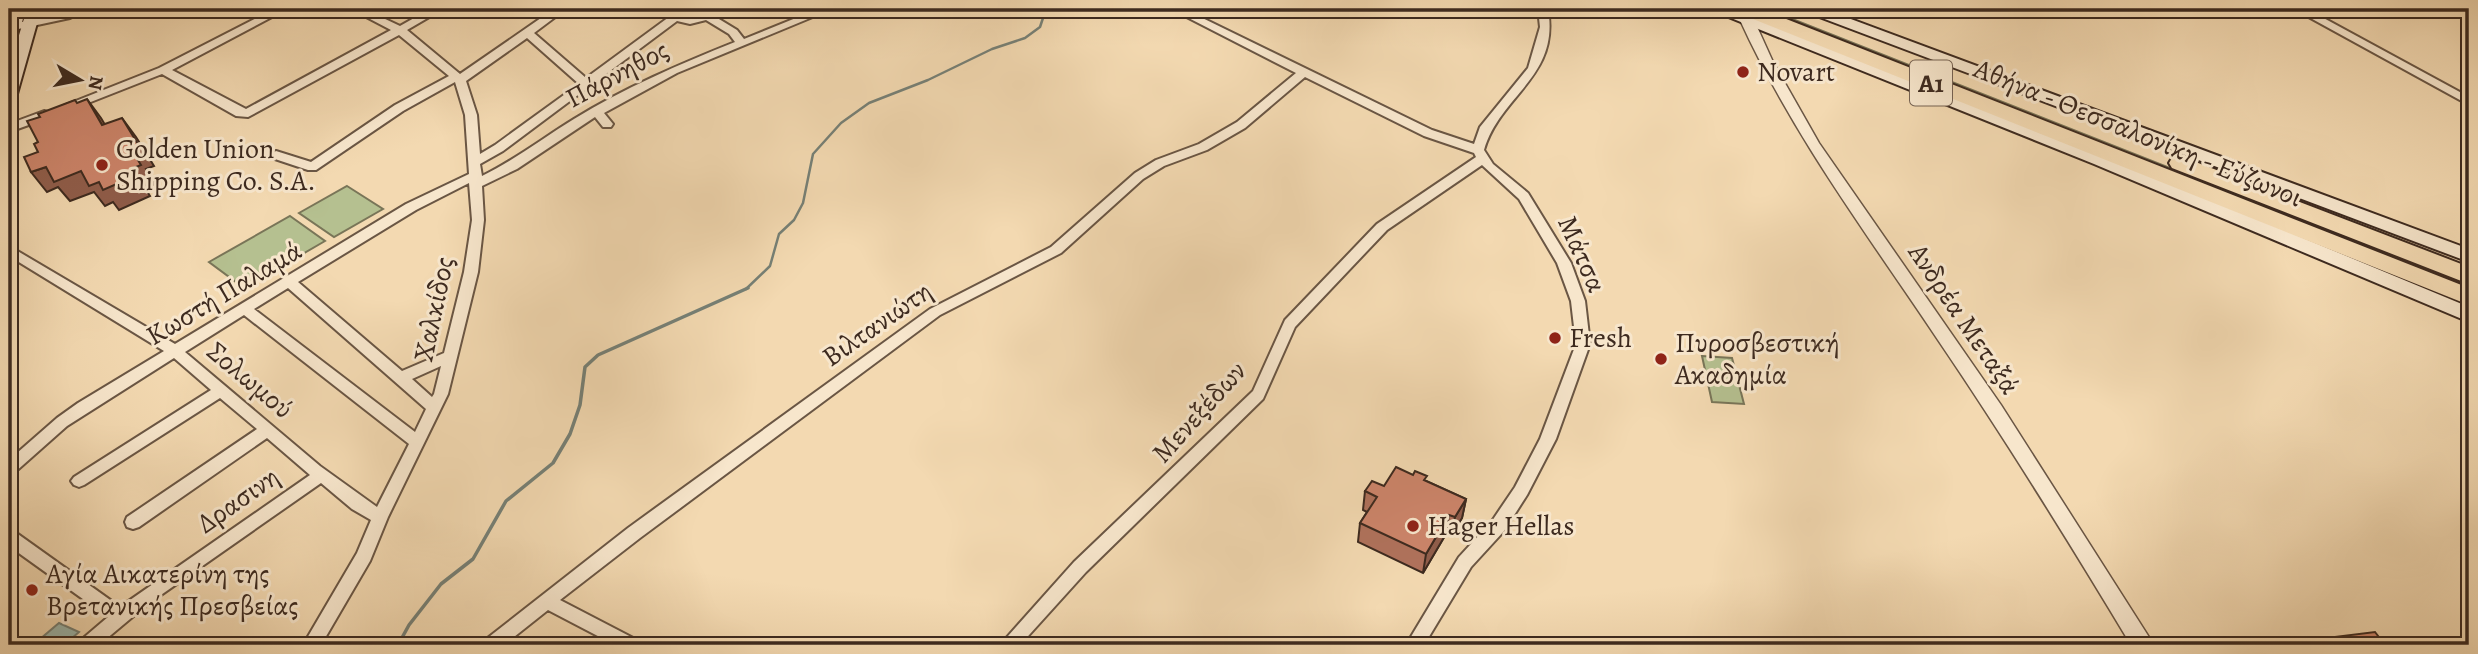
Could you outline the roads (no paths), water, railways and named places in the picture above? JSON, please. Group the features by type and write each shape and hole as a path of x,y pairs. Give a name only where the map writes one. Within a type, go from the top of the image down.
{"highway":[{"name":"Αθήνα - Θεσσαλονίκη - Εύζωνοι","path":"1781,9 2194,178 2469,297"},
{"name":"Αθήνα - Θεσσαλονίκη - Εύζωνοι","path":"1746,14 2469,276"},
{"path":"2194,178 2288,197 2469,264"},
{"path":"2194,178 2295,236 2469,309"}],"main road":[{"path":"1721,9 1746,14 2469,316"},
{"path":"1811,9 2469,256"},
{"path":"9,94 22,22"}],"street":[{"path":"21,9 22,22 84,9"},
{"path":"9,128 163,71 282,9"},
{"path":"356,9 400,30 458,79"},
{"path":"163,71 240,113 254,110 438,9"},
{"path":"276,155 312,167 399,108 458,79 561,9"},
{"path":"663,9 691,22 717,9"},
{"name":"Πάρνηθος","path":"476,173 513,166 565,130 683,67 827,9"},
{"path":"1176,9 1428,133 1480,155 1484,130 1534,68 1546,27 1543,9"},
{"path":"2299,9 2469,102"},
{"name":"Ανδρέα Μεταξά","path":"1746,14 1780,89 1801,124 1846,195 2021,449 2143,645"},
{"path":"707,16 733,32 742,44"},
{"name":"Κωστή Παλαμά","path":"9,469 62,422 174,351 421,201 476,173 499,148 676,17"},
{"path":"528,33 586,84"},
{"name":"Βιλτανιώτη","path":"491,645 744,451 935,312 1056,250 1139,176 1160,163 1203,147 1241,125 1305,71"},
{"name":"Χαλκίδος","path":"312,645 364,556 380,517 435,408 452,355 471,272 478,220 471,115 458,79"},
{"path":"597,112 607,124"},
{"name":"Μενεξέδων","path":"1009,645 1080,567 1258,395 1266,381 1280,341 1290,324 1370,237 1480,155"},
{"name":"Μάτσα","path":"1415,645 1465,562 1498,526 1532,471 1569,387 1583,344 1578,301 1564,263 1524,196 1480,155"},
{"name":"Σολωμού","path":"9,250 174,351 321,475 380,517"},
{"path":"290,282 435,408"},
{"path":"244,309 418,443"},
{"path":"401,378 452,355"},
{"path":"79,481 220,391"},
{"path":"133,522 268,429"},
{"name":"Δρασινη","path":"87,645 120,616 321,475"},
{"path":"9,537 120,616"},
{"path":"546,601 631,645"}],"water":[{"path":"59,623 79,632 64,645 33,645"}],"waterway":[{"path":"746,289 770,266 779,234 794,220 803,203 813,154 841,123 869,103 928,80 992,49 1025,38 1040,27 1046,9"},
{"path":"398,645 409,625 441,584 473,559 506,501 553,463 570,434 580,405 585,367 598,355 746,289"}],"place":[{"name":"Novart","path":"1743,72"},
{"name":"Golden Union Shipping Co. S.A.","path":"102,165"},
{"name":"Fresh","path":"1555,338"},
{"name":"Πυροσβεστική Ακαδημία","path":"1661,359"},
{"name":"Hager Hellas","path":"1413,526"},
{"name":"Αγία Αικατερίνη της Βρετανικής Πρεσβείας","path":"32,590"}]}
